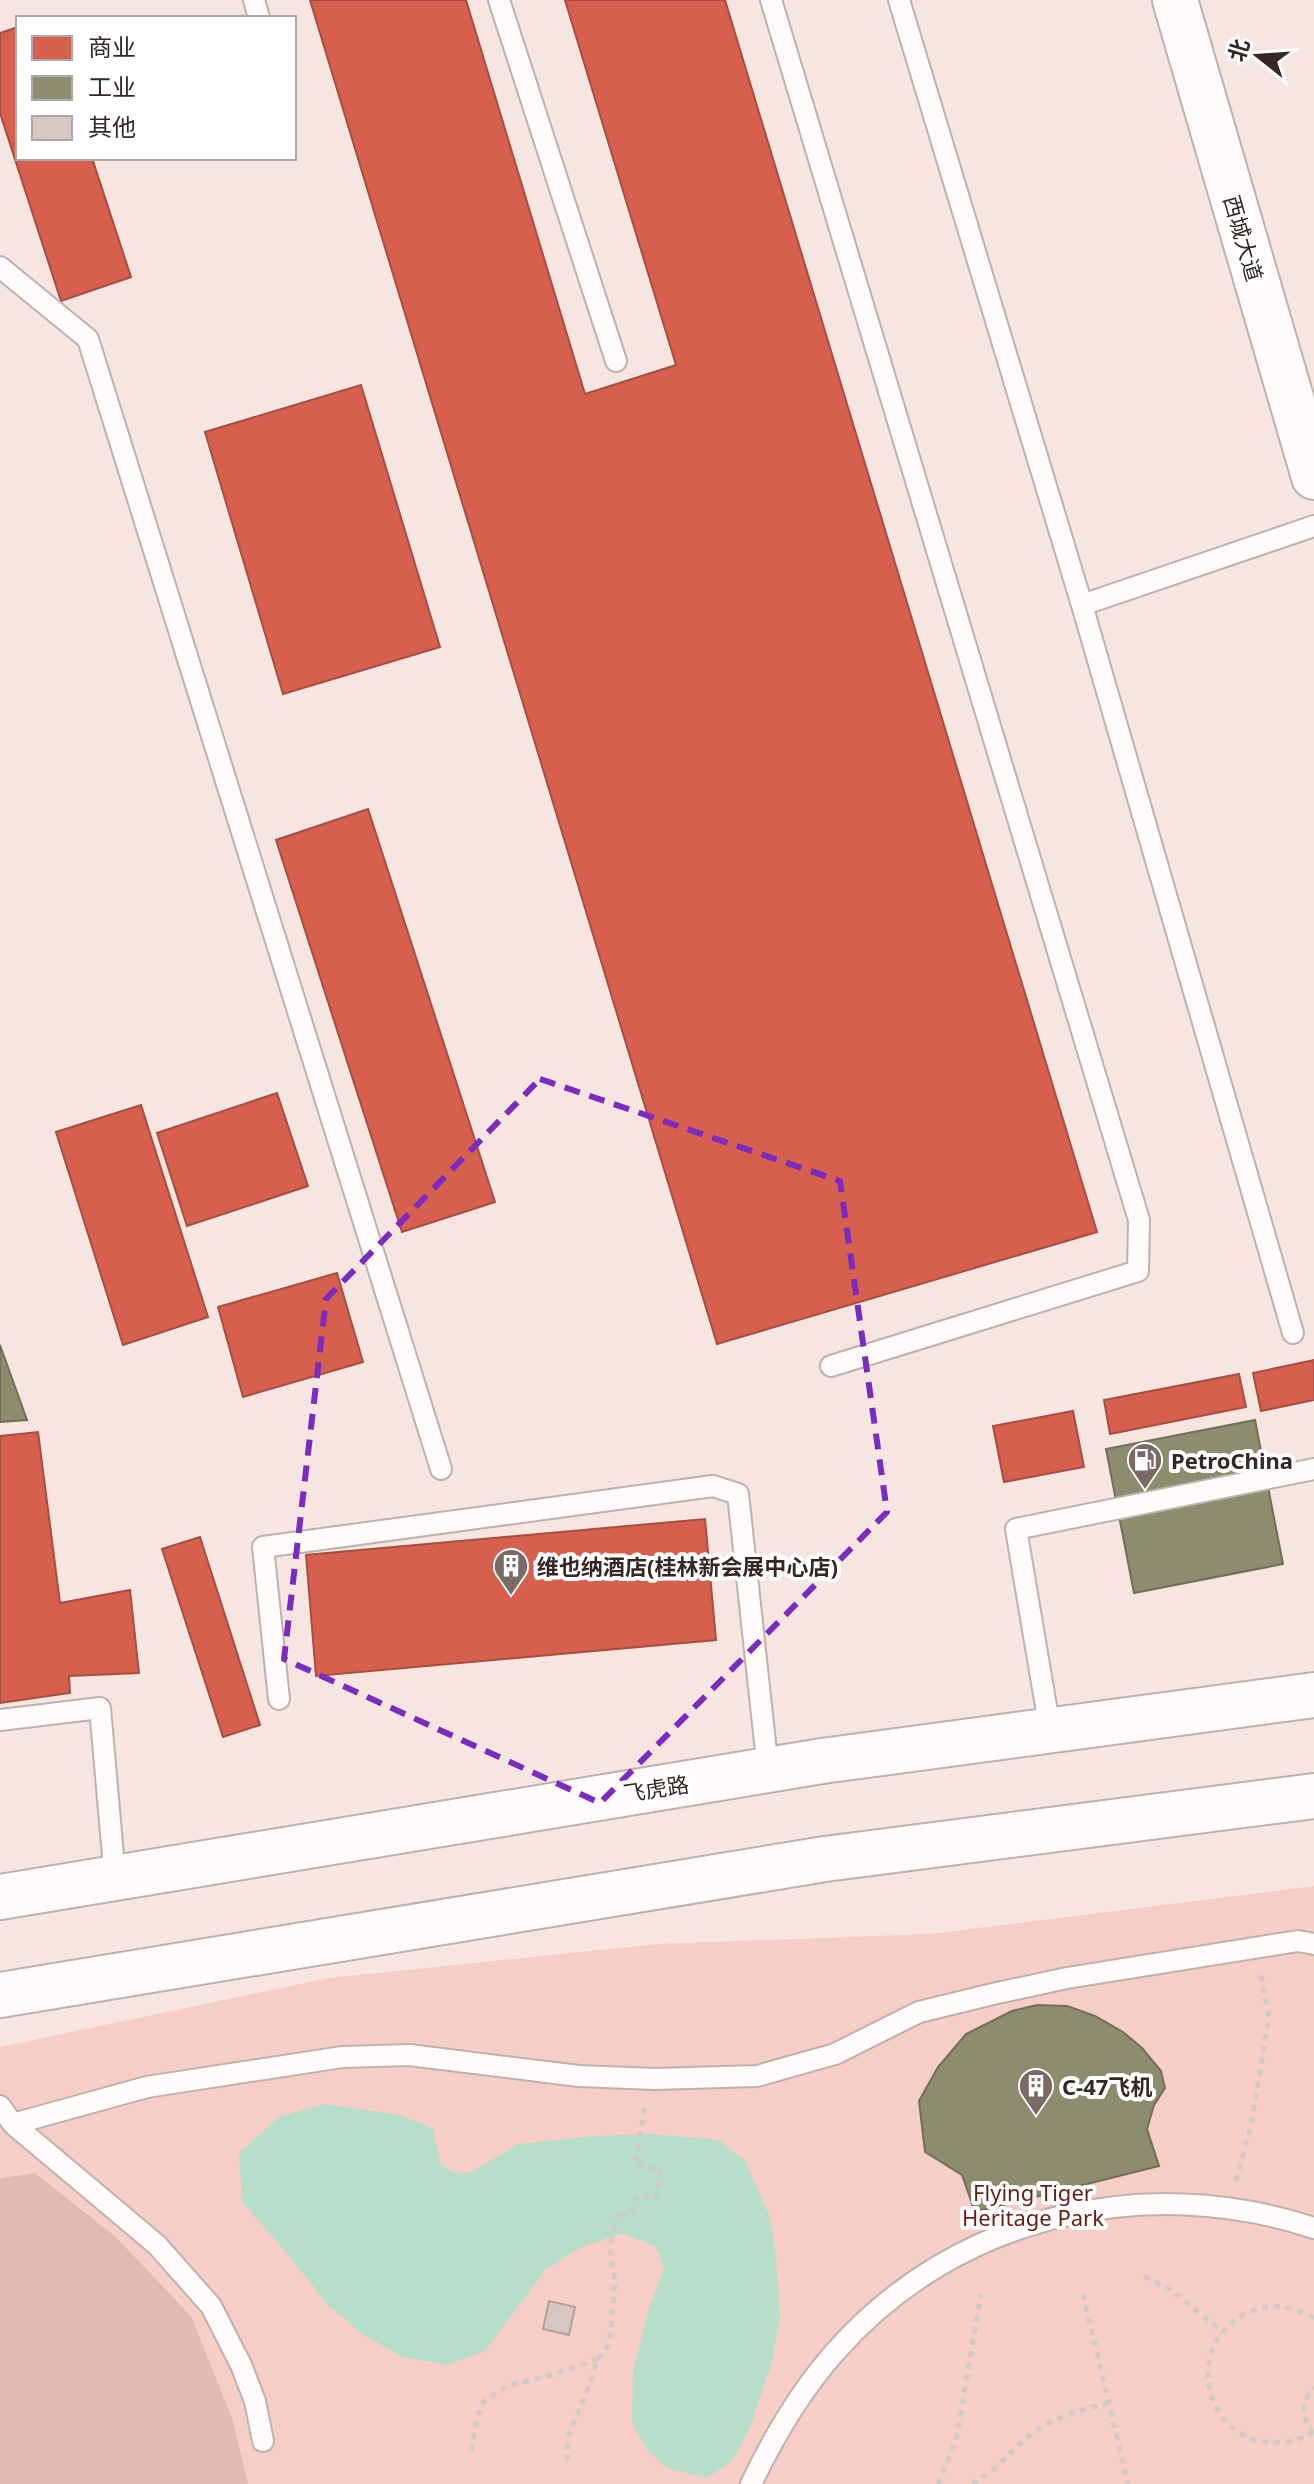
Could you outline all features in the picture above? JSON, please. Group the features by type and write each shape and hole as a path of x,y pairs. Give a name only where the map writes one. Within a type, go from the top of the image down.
{"main road":[{"name":"西城大道","path":"1175,0 1314,477"},
{"name":"飞虎路","path":"0,1897 768,1770 1314,1695"},
{"path":"0,1995 825,1859 1314,1796"}],"lane":[{"path":"499,0 616,361"},
{"path":"771,0 1139,1220 1138,1271 831,1366"},
{"path":"899,0 1082,605 1293,1333"},
{"path":"0,267 88,339 441,1469"},
{"path":"1082,605 1314,526"},
{"path":"1050,1730 1016,1529 1314,1469"},
{"path":"279,1699 263,1547 713,1486 738,1494 768,1770"},
{"path":"0,1720 100,1708 115,1878"},
{"path":"13,2124 147,2087 342,2057 409,2055 579,2076 651,2079 757,2076 835,2054 919,2012 997,1993 1067,1978 1298,1941 1314,1944"},
{"path":"0,2106 13,2124 157,2245 211,2306 241,2365 255,2401 263,2441"},
{"path":"751,2484 773,2438 802,2392 836,2350 876,2311 919,2278 966,2251 1016,2229 1068,2214 1122,2205 1176,2203 1230,2207 1314,2228"}],"path":[{"path":"1230,2207 1251,2125 1269,2017 1261,1976 1267,1947"},
{"path":"567,2467 568,2437 598,2359 609,2345 615,2281 610,2249 617,2213 631,2215 637,2195 655,2199 661,2170 635,2164 651,2079"},
{"path":"1144,2276 1181,2298 1223,2332"},
{"path":"938,2484 956,2441 981,2294"},
{"path":"1083,2294 1128,2484"},
{"path":"1314,2318 1301,2310 1278,2306 1255,2309 1234,2319 1209,2357 1207,2381 1213,2403 1226,2423 1245,2437 1267,2443 1290,2443 1313,2433 1304,2415 1307,2396 1314,2387"},
{"path":"471,2451 483,2402 509,2385 545,2377 598,2359"},
{"path":"972,2484 997,2468 1029,2436 1055,2419 1070,2412 1109,2403"}],"highlighted area":[{"path":"540,1079 840,1181 887,1512 600,1803 284,1659 326,1299"}],"green space":[{"name":"Flying Tiger Heritage Park","path":"1314,1886 1314,2484 248,2484 233,2420 191,2316 115,2236 35,2173 0,2178 0,2047 329,1978 658,1944 929,1934"}],"shaded area":[{"path":"325,2104 400,2115 433,2128 440,2163 454,2173 472,2172 518,2144 596,2136 651,2134 719,2140 745,2160 770,2217 780,2316 771,2365 750,2428 732,2461 707,2478 667,2468 648,2451 632,2423 633,2370 649,2308 664,2269 656,2247 623,2233 582,2247 546,2269 485,2351 447,2365 402,2357 361,2333 329,2306 242,2202 239,2153 279,2117"},
{"path":"35,2173 115,2236 191,2316 233,2420 248,2484 0,2484 0,2178"}],"building: 商业":[{"path":"310,0 466,0 585,394 676,365 565,0 725,0 1097,1232 717,1344"},
{"path":"16,28 16,160 93,160 131,277 61,301 0,113 0,33"},
{"path":"361,385 440,647 283,694 205,432"},
{"path":"368,809 495,1202 402,1232 276,840"},
{"path":"277,1093 308,1186 187,1226 157,1133"},
{"path":"141,1105 208,1317 123,1345 56,1132"},
{"path":"337,1273 363,1362 243,1397 218,1307"},
{"path":"1314,1360 1314,1400 1261,1411 1253,1373"},
{"path":"1239,1374 1246,1407 1110,1434 1104,1400"},
{"path":"1073,1411 1084,1467 1004,1482 993,1426"},
{"path":"38,1432 60,1603 130,1590 139,1673 69,1676 70,1693 0,1703 0,1436"},
{"name":"维也纳酒店(桂林新会展中心店)","path":"705,1519 716,1640 316,1676 306,1555"},
{"path":"200,1537 260,1725 223,1737 162,1549"}],"building: 工业":[{"path":"0,1345 27,1420 0,1422"},
{"path":"1255,1420 1283,1564 1134,1593 1106,1449"},
{"name":"C-47飞机","path":"1037,2005 1067,2006 1095,2016 1123,2032 1142,2048 1161,2071 1165,2088 1154,2105 1147,2129 1159,2166 975,2212 962,2175 925,2152 919,2101 938,2067 966,2034 1012,2011"}],"building: 其他":[{"path":"549,2301 575,2307 569,2335 543,2329"}],"place":[{"name":"PetroChina","path":"1145,1491"},
{"name":"维也纳酒店(桂林新会展中心店)","path":"511,1597"},
{"name":"C-47飞机","path":"1036,2117"}]}
